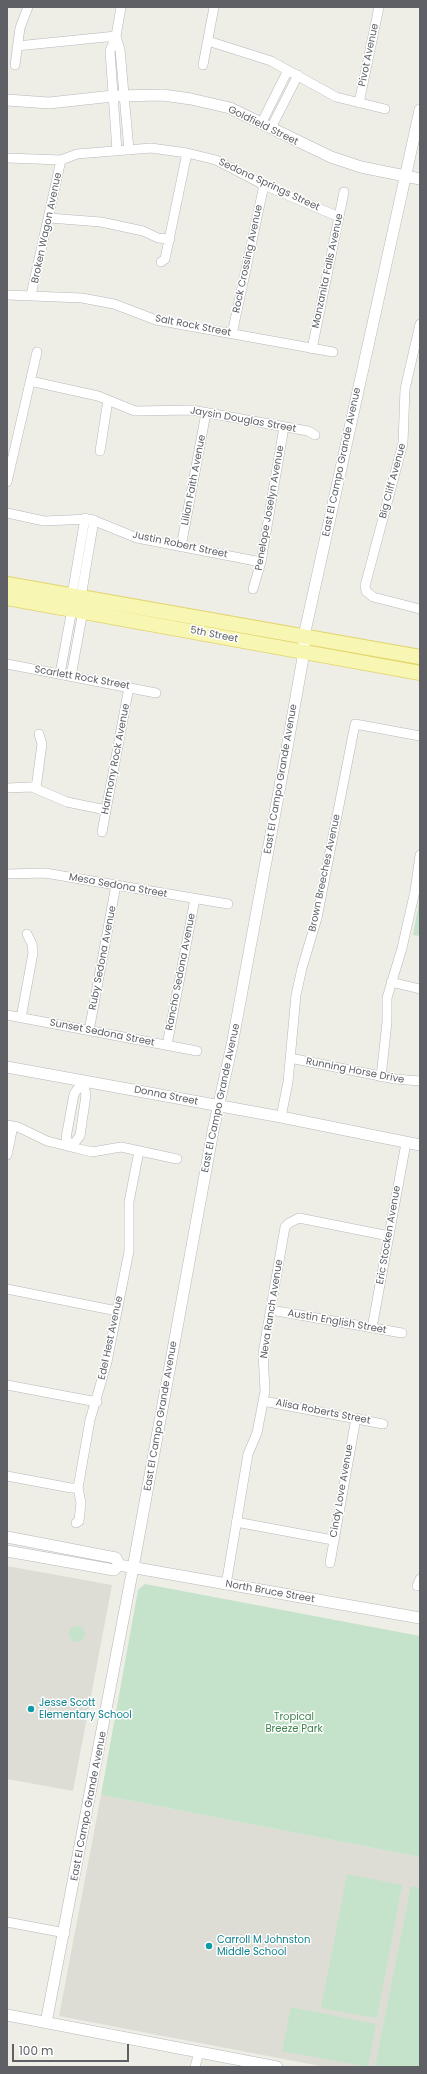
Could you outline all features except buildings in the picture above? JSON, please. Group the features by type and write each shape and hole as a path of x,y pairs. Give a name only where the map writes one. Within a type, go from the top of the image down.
{"main road":[{"name":"5th Street","path":"7,584 77,603 304,652 420,673"},
{"name":"5th Street","path":"7,598 25,601 77,603 83,606 124,604 420,657"}],"street":[{"path":"15,66 20,28 28,7"},
{"path":"117,151 110,51 116,36 121,7"},
{"path":"203,65 214,7"},
{"name":"Pivot Avenue","path":"359,103 379,7"},
{"path":"17,46 116,36"},
{"path":"116,36 120,50 129,150"},
{"path":"208,41 271,61 336,97 385,109"},
{"path":"266,126 288,70"},
{"path":"266,126 298,75"},
{"name":"Goldfield Street","path":"7,100 49,103 113,96 163,95 191,98 230,108 330,157 361,167 420,179"},
{"name":"East El Campo Grande Avenue","path":"46,2023 65,1933 218,1106 232,1045 304,652 304,636 420,110"},
{"name":"Sedona Springs Street","path":"7,158 61,160 76,154 151,148 188,153 216,160 264,185 339,217"},
{"path":"161,262 165,259 170,239 188,153"},
{"name":"Broken Wagon Avenue","path":"31,296 61,160"},
{"name":"Rock Crossing Avenue","path":"232,334 264,185"},
{"name":"Manzanita Falls Avenue","path":"312,349 344,192"},
{"path":"49,218 101,222 143,231 158,238 170,239"},
{"name":"Salt Rock Street","path":"7,295 82,298 114,304 156,320 333,352"},
{"name":"Big Cliff Avenue","path":"420,324 405,389 404,443 366,579 366,591 373,597 420,609"},
{"path":"7,482 37,352"},
{"name":"Jaysin Douglas Street","path":"30,381 89,394 135,411 192,410 308,431 315,435"},
{"path":"100,450 108,400"},
{"name":"Lilian Faith Avenue","path":"181,547 206,413"},
{"name":"Penelope Joselyn Avenue","path":"253,589 261,562 284,427"},
{"name":"Justin Robert Street","path":"7,513 44,521 90,519 138,538 261,562"},
{"path":"71,676 77,603 90,519"},
{"path":"60,674 77,603"},
{"name":"Scarlett Rock Street","path":"7,664 129,686 156,693"},
{"name":"Harmony Rock Avenue","path":"102,832 129,686"},
{"name":"Brown Breeches Avenue","path":"281,1117 290,1058 298,983 317,918 355,724 420,736"},
{"path":"36,788 42,744 39,734"},
{"path":"7,788 24,786 36,788 67,802 106,810"},
{"path":"381,1077 387,1022 387,998 402,948 420,855"},
{"name":"Mesa Sedona Street","path":"7,874 36,872 228,904"},
{"name":"Ruby Sedona Avenue","path":"89,1031 116,885"},
{"name":"Rancho Sedona Avenue","path":"167,1046 195,899"},
{"path":"21,1018 33,953 32,944 27,934"},
{"path":"391,982 420,989"},
{"name":"Sunset Sedona Street","path":"7,1015 197,1051"},
{"name":"Running Horse Drive","path":"290,1058 381,1077 420,1081"},
{"name":"Donna Street","path":"7,1067 281,1117 420,1145"},
{"path":"71,1148 66,1138 66,1134 74,1094 82,1081"},
{"path":"71,1148 80,1136 86,1095 82,1081"},
{"path":"7,1155 10,1126 47,1141 71,1148 92,1152 121,1147 177,1159"},
{"name":"Eric Stocken Avenue","path":"372,1328 406,1143"},
{"name":"Edel Hest Avenue","path":"76,1523 79,1521 81,1503 78,1488 90,1420 107,1362 129,1251 129,1202 139,1151"},
{"name":"Neva Ranch Avenue","path":"226,1585 248,1454 257,1432 266,1385 263,1353 285,1227 289,1223 299,1218 389,1236"},
{"path":"7,1289 117,1312"},
{"name":"Austin English Street","path":"271,1310 402,1333"},
{"path":"7,1385 96,1402"},
{"name":"Alisa Roberts Street","path":"263,1401 382,1424"},
{"name":"Cindy Love Avenue","path":"330,1563 356,1418"},
{"path":"7,1476 78,1488"},
{"path":"236,1522 333,1540"},
{"name":"North Bruce Street","path":"7,1537 116,1558 119,1565"},
{"name":"North Bruce Street","path":"7,1551 114,1570 119,1565"},
{"name":"North Bruce Street","path":"119,1565 420,1618"},
{"path":"7,1922 65,1933"},
{"path":"7,2015 277,2067"},
{"path":"195,2067 199,2052"}],"shaded area":[{"path":"7,1566 112,1585 73,1791 7,1779"},
{"path":"101,1795 420,1857 420,2067 325,2067 59,2016"}],"green space":[{"path":"420,897 420,936 413,935"},
{"name":"Tropical Breeze Park","path":"145,1584 420,1636 420,1857 101,1795 138,1590"},
{"path":"77,1626 84,1631 85,1634 80,1641 77,1642 70,1637 69,1634 74,1627"},
{"path":"347,1874 402,1885 377,2018 321,2008"},
{"path":"411,1886 420,1888 420,2067 375,2067"},
{"path":"291,2007 376,2024 368,2067 282,2051"}],"place":[{"name":"Jesse Scott Elementary School","path":"31,1709"},
{"name":"Carroll M Johnston Middle School","path":"209,1946"}]}
